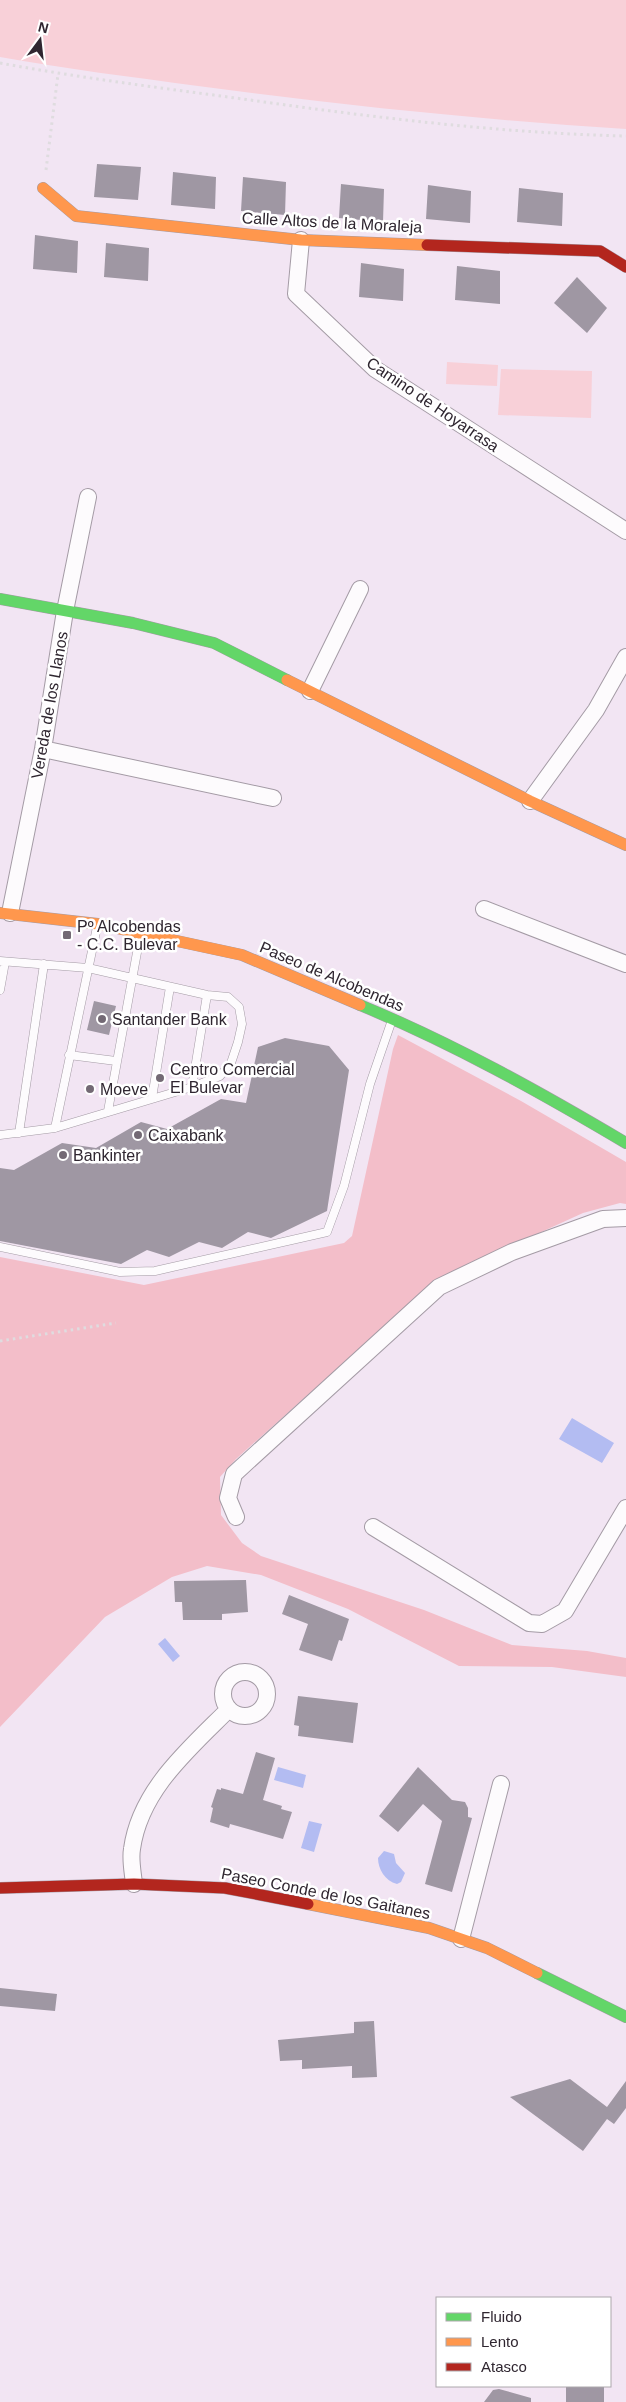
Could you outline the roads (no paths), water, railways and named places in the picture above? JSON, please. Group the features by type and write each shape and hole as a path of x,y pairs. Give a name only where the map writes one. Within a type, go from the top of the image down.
{"street":[{"name":"Calle Altos de la Moraleja","path":"43,188 76,216 301,240 600,251 626,267"},
{"name":"Camino de Hoyarrasa","path":"301,240 296,294 375,369 626,531"},
{"name":"Vereda de los Llanos","path":"5,913 43,749 65,611 88,497"},
{"path":"310,692 360,589"},
{"path":"0,599 132,624 214,643 530,800 626,845"},
{"path":"530,800 596,710 626,657"},
{"path":"43,749 272,798"},
{"path":"484,909 626,964"},
{"name":"Paseo de Alcobendas","path":"5,913 98,924 242,956 392,1018 534,1088 626,1143"},
{"path":"236,1517 228,1498 234,1474 439,1286 512,1252 603,1219 626,1218"},
{"path":"373,1527 529,1623 542,1624 565,1611 626,1508"},
{"path":"134,1884 131,1851 136,1828 154,1793 171,1767 228,1709"},
{"path":"461,1939 502,1784"},
{"name":"Paseo Conde de los Gaitanes","path":"0,1888 134,1884 225,1888 429,1928 487,1948 626,2017"}],"lane":[{"path":"55,1128 98,924"},
{"path":"108,1111 140,934"},
{"path":"0,990 2,961 88,968 208,995 228,997 239,1007 242,1024 231,1063 220,1076 192,1087 55,1128 0,1135"},
{"path":"19,1133 44,964"},
{"path":"152,1098 170,987"},
{"path":"192,1087 208,995"},
{"path":"0,1247 120,1272 155,1271 327,1232 344,1186 370,1084 392,1018"},
{"path":"69,1055 116,1061"}],"water":[{"path":"572,1418 614,1443 602,1463 559,1439"},
{"path":"165,1638 180,1656 173,1662 158,1644"},
{"path":"278,1767 306,1775 303,1788 274,1780"},
{"path":"309,1821 322,1824 314,1852 301,1848"},
{"path":"384,1851 394,1854 396,1863 405,1873 401,1882 397,1884 386,1877 379,1866 378,1858"}],"place":[{"name":"Pº Alcobendas - C.C. Bulevar","path":"67,935"},
{"name":"Santander Bank","path":"102,1019"},
{"name":"Centro Comercial El Bulevar","path":"160,1078"},
{"name":"Moeve","path":"90,1089"},
{"name":"Caixabank","path":"138,1135"},
{"name":"Bankinter","path":"63,1155"}]}
